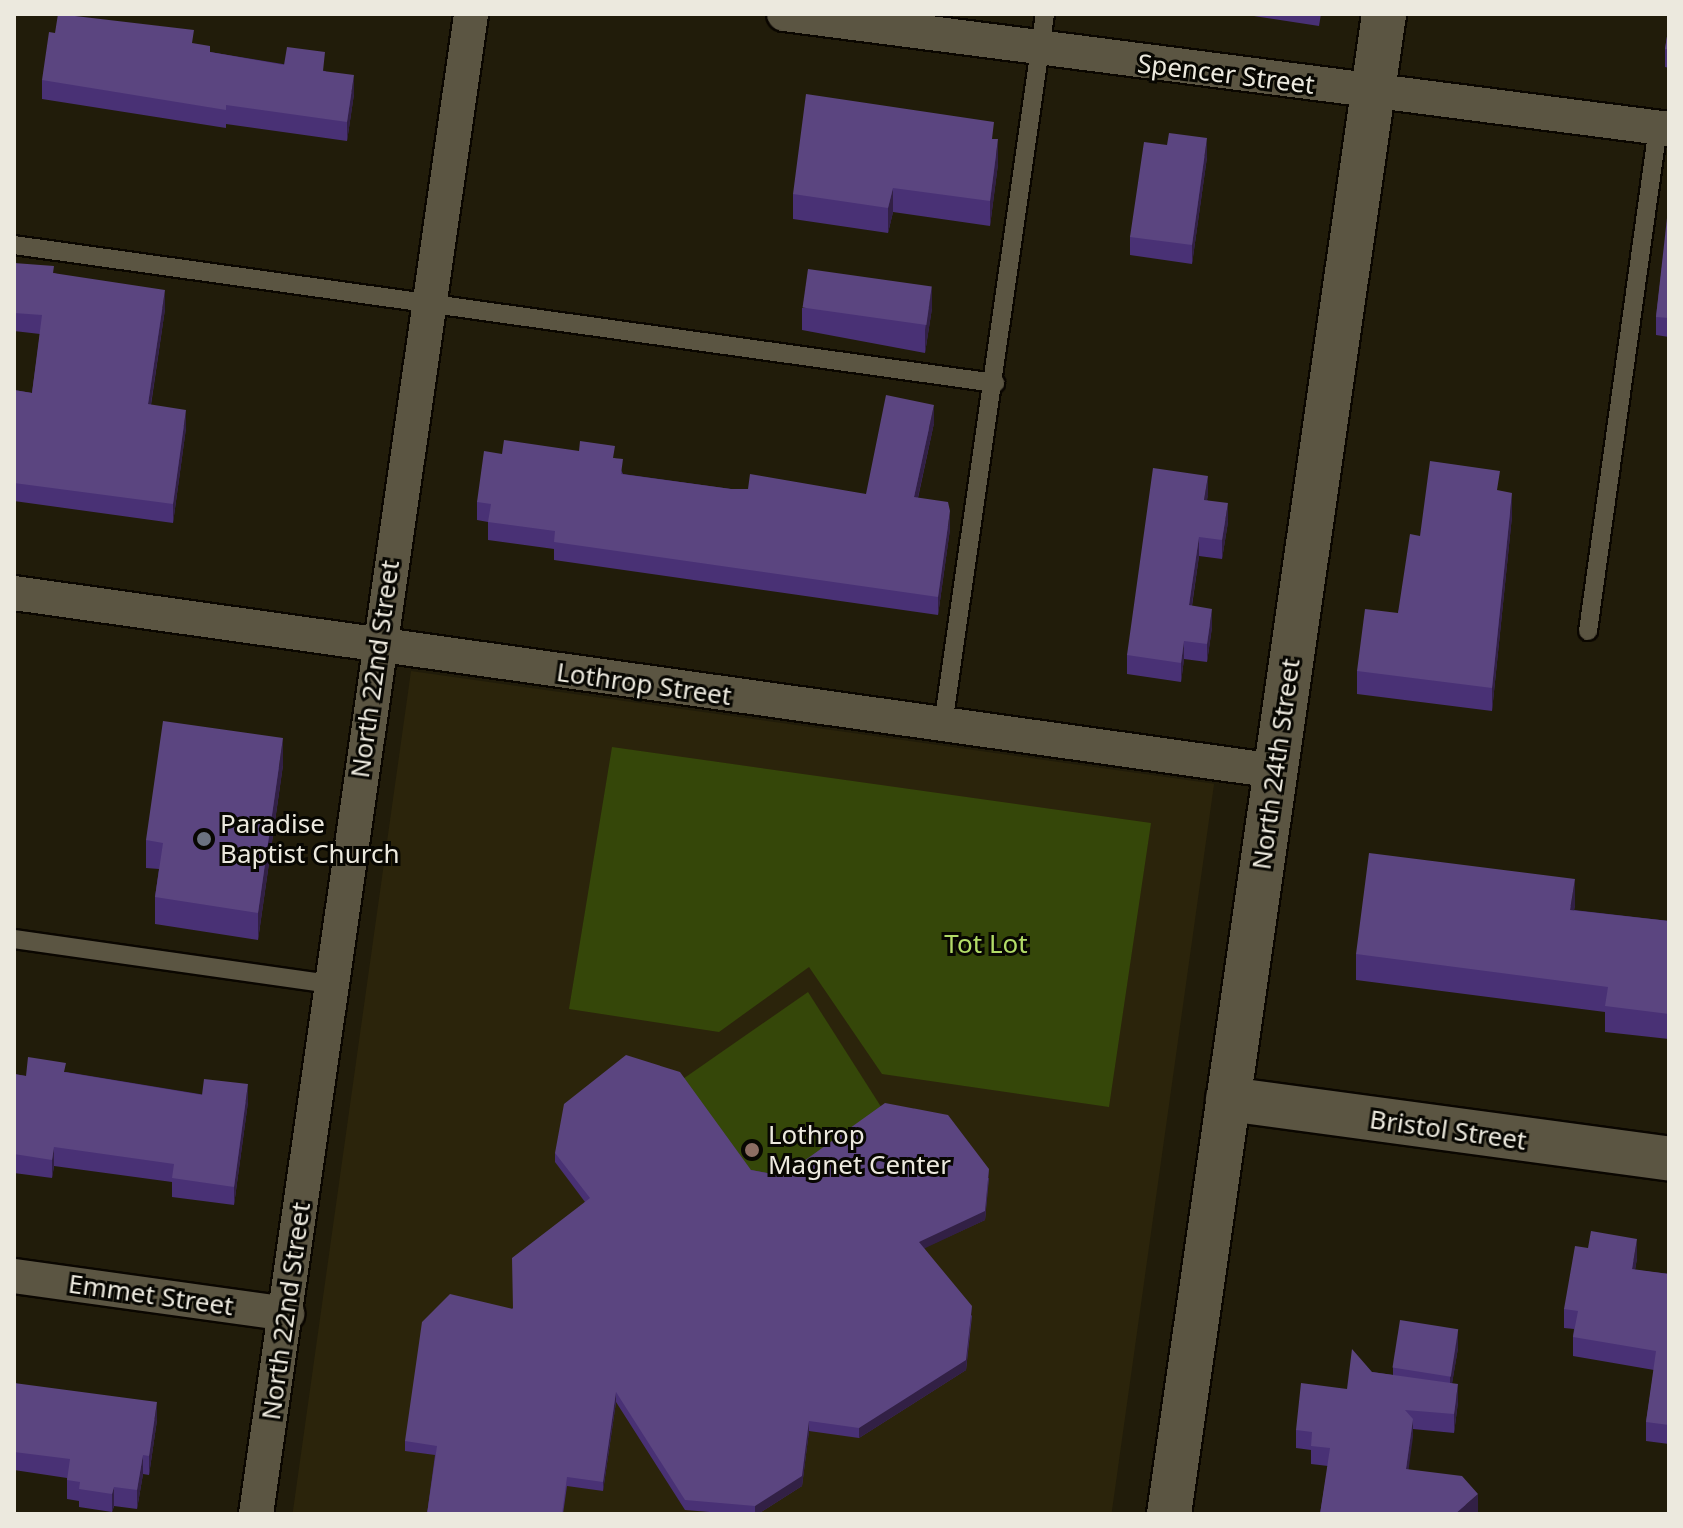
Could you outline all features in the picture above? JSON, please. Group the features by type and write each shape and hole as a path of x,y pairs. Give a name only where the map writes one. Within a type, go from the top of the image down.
{"main road":[{"name":"North 24th Street","path":"1169,1514 1384,14"},
{"name":"Bristol Street","path":"1228,1099 1669,1159"}],"street":[{"name":"North 22nd Street","path":"256,1514 287,1314 378,644 471,14"},
{"name":"Spencer Street","path":"784,14 1040,50 1664,128"},
{"name":"Lothrop Street","path":"14,593 1275,771"},
{"name":"Emmet Street","path":"14,1276 287,1314"}],"lane":[{"path":"943,725 995,383 1045,14"},
{"path":"1588,631 1664,128"},
{"path":"14,245 995,383"},
{"path":"14,939 331,984"}],"shaded area":[{"name":"Lothrop Magnet Center","path":"411,671 1214,784 1111,1514 293,1514"}],"green space":[{"name":"Tot Lot","path":"612,747 1151,823 1109,1107 882,1074 809,967 719,1032 569,1009"},
{"path":"808,992 885,1113 783,1185 751,1180 680,1081"}],"building":[{"path":"58,14 194,30 192,43 210,46 210,52 284,65 287,47 325,52 323,71 354,75 347,122 226,105 226,110 42,80 49,32 55,33"},
{"path":"1669,24 1669,49 1665,49"},
{"path":"806,94 994,122 992,139 998,139 990,201 893,188 888,208 793,194"},
{"path":"1169,133 1207,138 1192,245 1130,237 1144,142 1167,145"},
{"path":"1669,209 1669,318 1656,317"},
{"path":"14,263 54,266 53,273 165,290 148,404 186,410 173,504 14,483 14,390 32,393 42,315 14,313"},
{"path":"808,269 932,286 926,325 803,308"},
{"path":"886,395 934,405 914,497 948,502 950,511 938,597 554,542 555,531 488,522 491,504 477,502 484,451 502,454 504,440 579,451 580,441 615,446 613,458 623,459 621,474 748,489 750,474 866,494"},
{"path":"1430,461 1500,471 1497,490 1512,493 1492,688 1357,671 1365,609 1398,613 1410,534 1420,536"},
{"path":"1153,468 1208,476 1204,500 1228,503 1222,540 1199,537 1189,605 1212,609 1207,644 1184,641 1181,663 1127,655"},
{"path":"163,721 283,738 258,913 155,897 163,843 146,840"},
{"path":"1369,853 1575,879 1570,910 1669,921 1669,1014 1605,1006 1608,987 1356,954"},
{"name":"Lothrop Magnet Center","path":"626,1055 680,1072 751,1170 783,1176 885,1103 948,1115 989,1169 985,1211 919,1242 972,1306 966,1360 859,1428 809,1421 802,1476 755,1506 685,1500 616,1392 603,1482 567,1477 562,1514 427,1514 437,1446 405,1441 422,1322 450,1294 513,1309 512,1258 590,1198 555,1153 564,1104"},
{"path":"28,1057 66,1063 64,1072 202,1095 204,1079 248,1084 234,1187 172,1178 174,1164 54,1147 52,1160 14,1154 14,1074 26,1076"},
{"path":"1591,1231 1637,1239 1632,1269 1669,1274 1669,1425 1646,1422 1656,1351 1573,1337 1578,1311 1564,1309 1575,1246 1588,1248"},
{"path":"1400,1320 1458,1329 1451,1377 1392,1367"},
{"path":"1352,1349 1372,1372 1458,1384 1454,1414 1405,1410 1413,1419 1406,1469 1462,1476 1478,1494 1455,1514 1320,1514 1330,1448 1311,1446 1312,1432 1296,1430 1301,1383 1347,1389"},
{"path":"14,1383 157,1402 149,1456 143,1455 137,1490 114,1487 112,1494 79,1489 80,1482 67,1480 70,1459 14,1452"}],"place":[{"name":"Paradise Baptist Church","path":"204,839"},
{"name":"Lothrop Magnet Center","path":"752,1150"}]}
